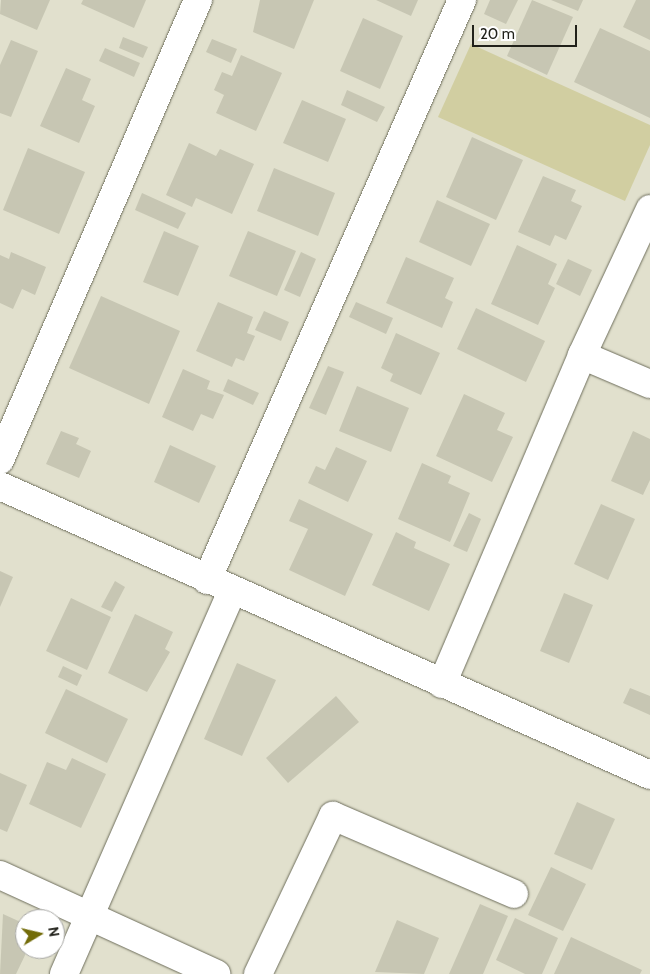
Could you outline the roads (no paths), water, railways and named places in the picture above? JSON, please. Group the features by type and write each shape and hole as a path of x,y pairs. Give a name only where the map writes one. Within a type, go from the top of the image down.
{"street":[{"path":"0,460 198,0"},
{"path":"208,580 462,0"},
{"path":"442,684 582,355 650,209"},
{"path":"582,355 650,384"},
{"path":"0,486 232,592 650,775"},
{"path":"64,974 232,592"},
{"path":"258,974 333,816 514,894"},
{"path":"0,875 216,974"}]}
